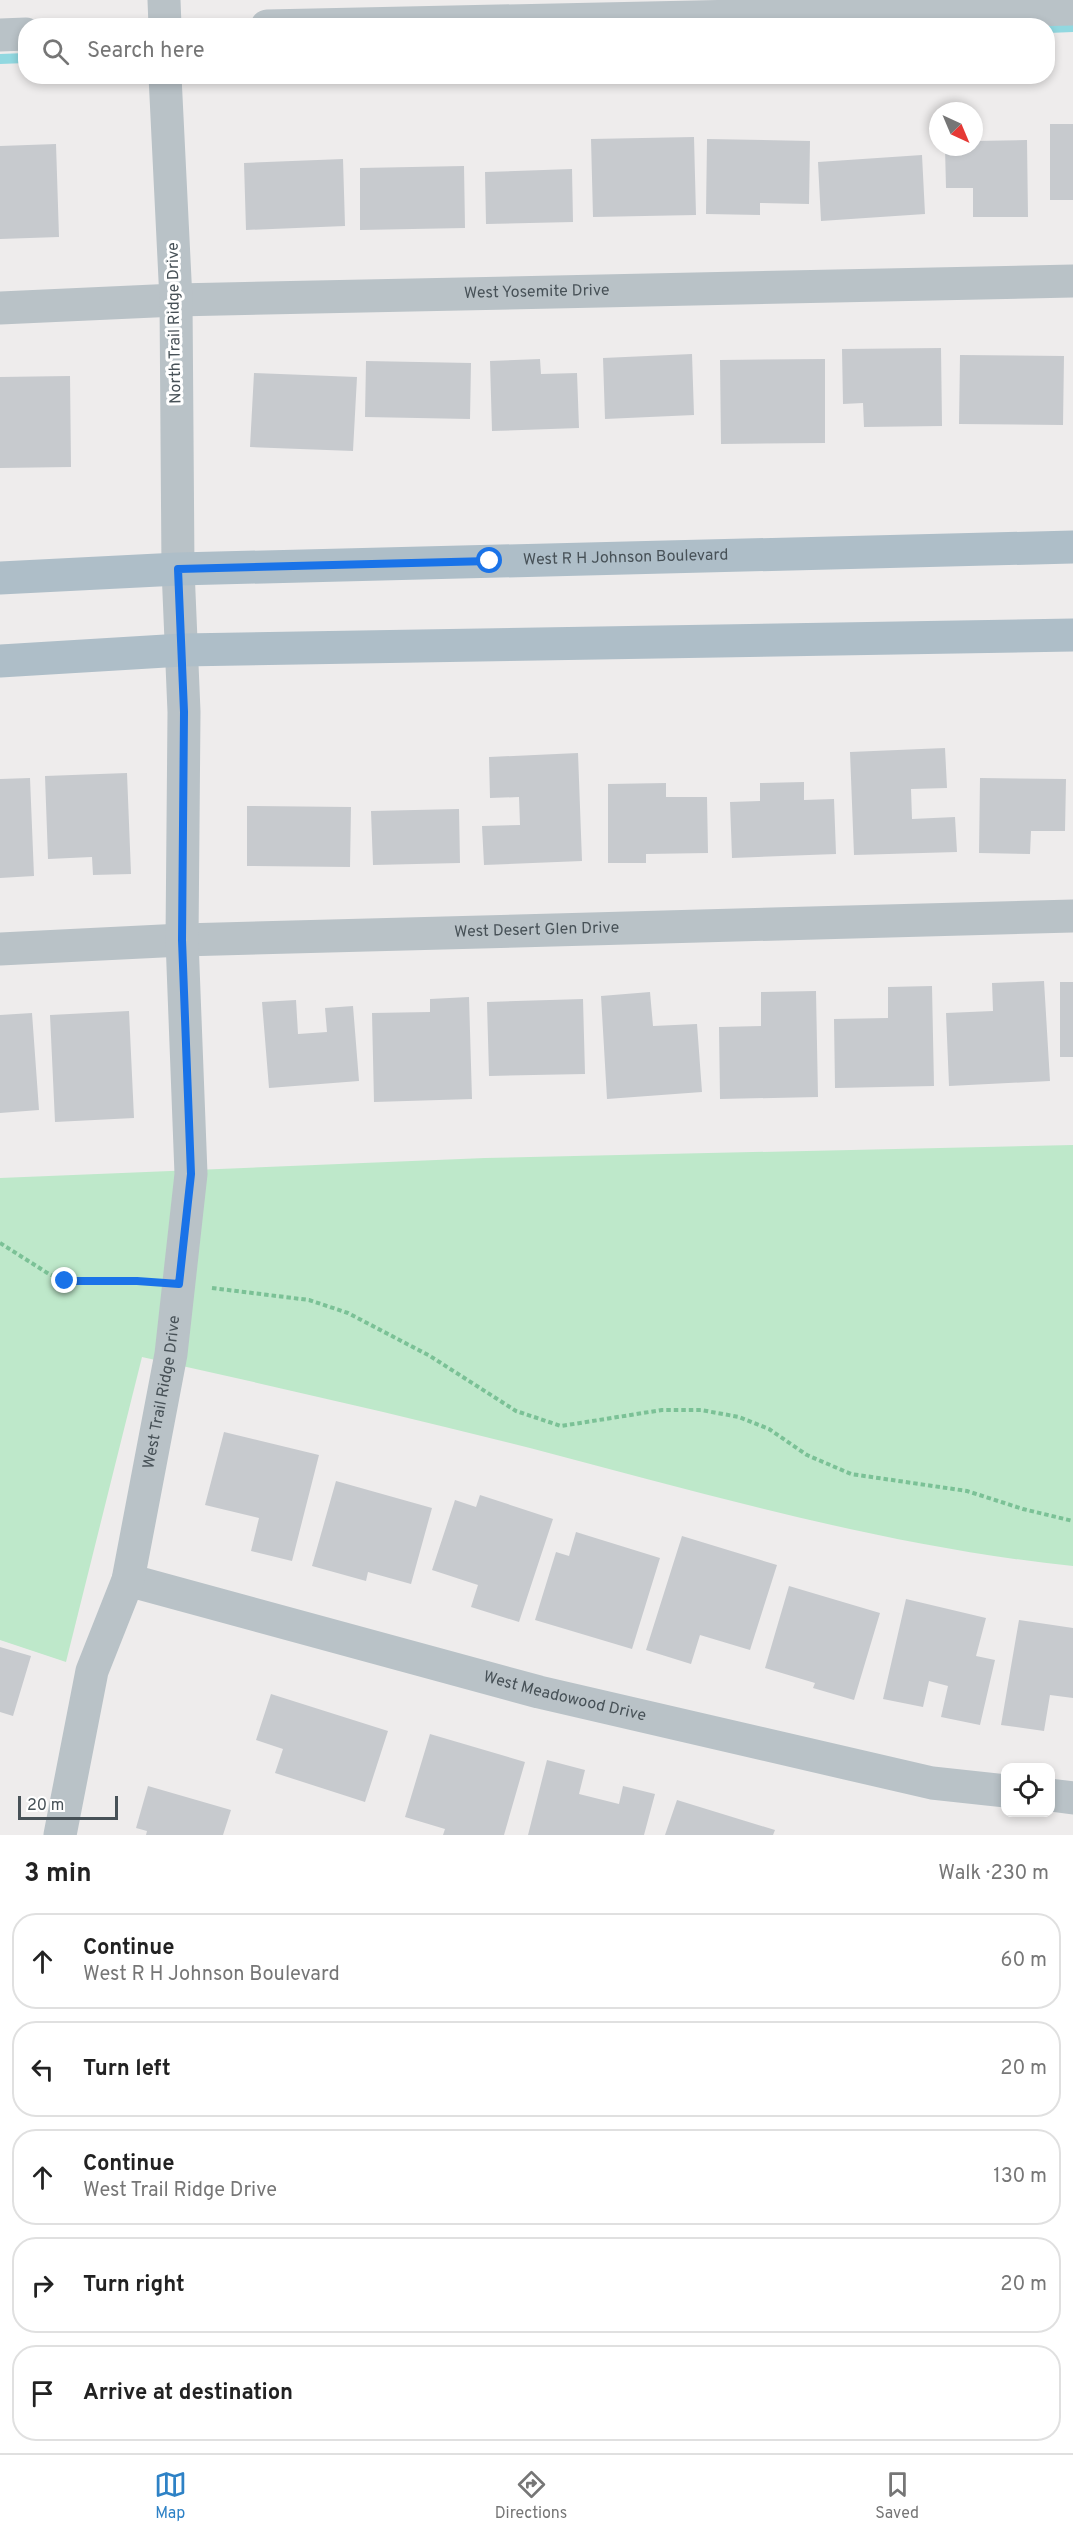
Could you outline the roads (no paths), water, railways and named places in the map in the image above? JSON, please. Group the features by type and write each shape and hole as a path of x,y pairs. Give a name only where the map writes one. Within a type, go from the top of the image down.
{"main road":[{"name":"West R H Johnson Boulevard","path":"0,578 178,569 1073,547"},
{"path":"0,661 182,650 1073,635"}],"street":[{"path":"164,0 165,18"},
{"path":"646,18 1073,9"},
{"path":"0,35 18,34"},
{"name":"North Trail Ridge Drive","path":"165,84 176,300 178,569 182,650"},
{"name":"West Yosemite Drive","path":"0,308 176,300 1073,281"},
{"name":"West Trail Ridge Drive","path":"60,1835 92,1671 128,1580 171,1353 191,1174 182,940 184,712 182,650"},
{"name":"West Desert Glen Drive","path":"0,950 182,940 1073,915"},
{"name":"West Meadowood Drive","path":"128,1580 539,1692 932,1783 1001,1791"},
{"path":"1055,1796 1073,1798"}],"waterway":[{"path":"1055,28 1073,27"},
{"path":"0,59 18,58"}]}
